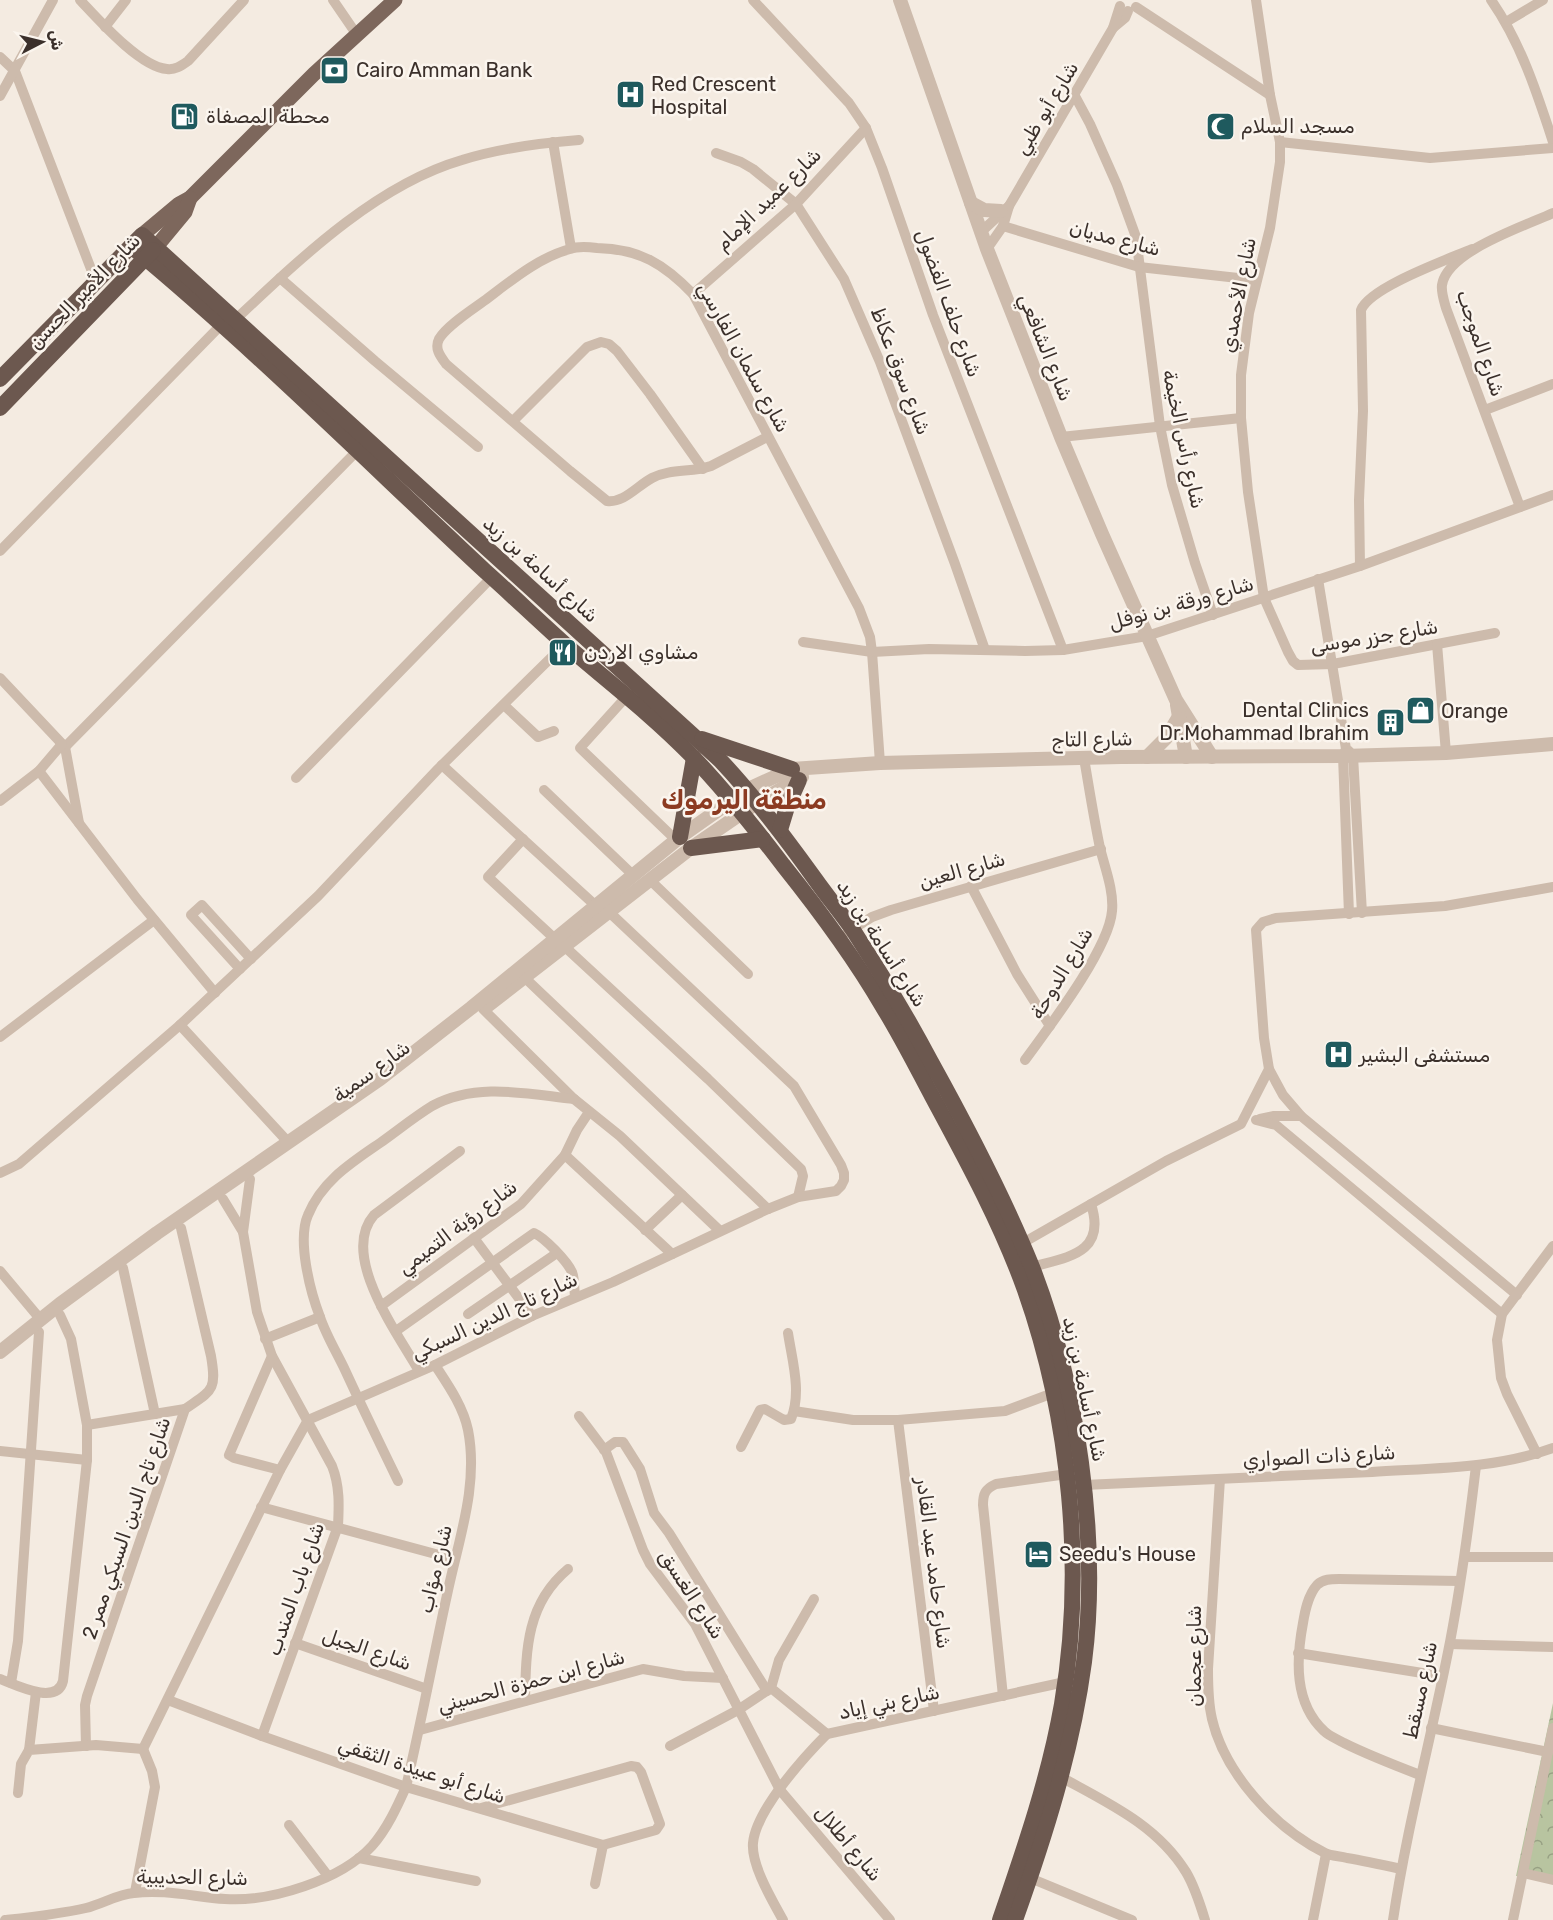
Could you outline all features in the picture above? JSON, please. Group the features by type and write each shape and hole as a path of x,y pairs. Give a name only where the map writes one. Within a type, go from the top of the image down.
{"highway":[{"name":"شارع الأمير الحسن","path":"0,379 136,241"},
{"name":"شارع أسامة بن زيد","path":"136,241 696,736 753,795 780,830 845,934 964,1156 1003,1237 1024,1288 1041,1340 1053,1392 1067,1474 1072,1552 1071,1606 1062,1705 1039,1800 1000,1920"},
{"name":"شارع الأمير الحسن","path":"0,408 151,253"},
{"name":"شارع أسامة بن زيد","path":"151,253 161,271 229,321 357,451 565,644 627,696 694,758 845,934 900,1005 947,1089 1032,1267 1075,1420 1084,1485 1088,1550 1088,1603 1084,1659 1074,1721 1061,1777 1015,1920"},
{"path":"132,273 151,267 161,271"},
{"path":"696,736 801,772 780,830"},
{"path":"694,758 682,842 763,839"}],"main road":[{"name":"شارع الأمير الحسن","path":"136,241 179,204 190,198 235,152 395,0"},
{"name":"شارع الأمير الحسن","path":"151,253 185,212 190,198"}],"street":[{"path":"0,96 53,0"},
{"path":"80,0 133,52 156,66 166,69 179,68 188,61 244,0"},
{"path":"105,27 126,0"},
{"path":"333,0 357,35"},
{"name":"شارع حلف الفضول","path":"753,0 849,103 866,128 933,315 1063,650"},
{"name":"شارع الشافعي","path":"900,0 987,249 1061,437 1176,700 1212,757"},
{"name":"شارع الأحمدي","path":"1256,0 1269,95 1280,142 1280,162 1270,228 1256,280 1244,340 1241,375 1241,418 1248,492 1264,598"},
{"path":"1491,0 1506,22 1534,83 1553,142"},
{"path":"1506,22 1543,0"},
{"path":"1128,5 1269,95"},
{"name":"شارع أبو ظبي","path":"981,232 1005,208 1113,28 1125,18 1128,5"},
{"path":"0,57 15,71 96,282"},
{"name":"شارع رأس الخيمة","path":"1074,96 1090,124 1128,214 1137,244 1138,267 1160,426 1175,496 1213,615"},
{"name":"شارع عميد الإمام","path":"693,294 796,204 866,128"},
{"path":"0,551 229,321 368,208 426,174 472,157 505,149 579,140"},
{"path":"553,142 571,248"},
{"path":"1280,142 1430,158 1553,148"},
{"name":"شارع سوق عكاظ","path":"716,153 753,169 796,204 844,279 855,301 955,564 985,650"},
{"path":"971,203 984,210 1005,208"},
{"name":"شارع أبو ظبي","path":"987,249 1003,226 1005,208"},
{"name":"شارع الموجب","path":"1520,507 1446,308 1442,285 1449,269 1472,249 1553,213"},
{"name":"شارع مديان","path":"1003,226 1138,267 1256,280"},
{"name":"شارع سلمان الفارسي","path":"703,469 662,473 621,500 607,501 447,364 437,350 440,338 538,262 571,248 602,248 639,253 676,276 693,294 859,608 870,637 872,652 879,763"},
{"path":"1360,566 1359,500 1363,411 1361,310 1366,301 1415,272 1472,249"},
{"path":"280,278 478,447"},
{"path":"513,421 587,347 601,342 609,344 617,351 703,469 767,436"},
{"path":"1485,410 1553,384"},
{"path":"1061,437 1241,418"},
{"path":"0,801 39,771 357,451"},
{"name":"شارع ورقة بن نوفل","path":"803,642 872,652 929,649 1063,650 1147,636 1360,566 1553,495"},
{"path":"296,778 492,576"},
{"path":"1318,579 1347,754 1362,913"},
{"name":"شارع جزر موسى","path":"1264,598 1293,661 1298,665 1333,664 1495,633"},
{"path":"0,1173 19,1164 215,993 329,884 442,765 565,644"},
{"path":"1437,645 1446,753"},
{"path":"0,678 63,746 80,826"},
{"path":"627,696 580,748 682,842"},
{"name":"شارع الشافعي","path":"1176,700 1186,757"},
{"path":"504,705 538,737 554,731"},
{"path":"1147,757 1166,738 1178,718"},
{"name":"شارع التاج","path":"753,795 801,772 879,763 1446,753 1553,744"},
{"name":"شارع الدوحة","path":"1025,1060 1099,951 1111,924 1112,896 1084,758"},
{"path":"442,765 602,909"},
{"path":"39,771 154,920 215,993"},
{"path":"544,790 633,875"},
{"name":"شارع سمية","path":"602,909 633,875 682,842 730,800 753,795"},
{"name":"شارع سمية","path":"0,1363 40,1326 157,1233 380,1079 602,909 650,880 682,842 743,813 753,795"},
{"path":"1349,914 1351,799"},
{"path":"523,839 488,877 700,1072 801,1169 803,1176 798,1197"},
{"name":"شارع العين","path":"845,934 872,917 891,910 1101,849"},
{"path":"650,880 748,974"},
{"path":"971,886 1017,974 1050,1026"},
{"path":"1516,1295 1301,1116 1283,1095 1269,1069 1264,1038 1256,930 1263,922 1276,918 1446,906 1553,887"},
{"path":"240,969 191,915 202,904 251,959"},
{"name":"شارع تاج الدين السبكي","path":"308,1420 359,1400 435,1365 532,1316 613,1282 719,1230 798,1197 836,1191 841,1186 844,1173 796,1089 602,909"},
{"path":"0,1037 154,920"},
{"name":"شارع سمية","path":"0,1352 60,1315 123,1268 368,1098 524,977 559,943"},
{"path":"524,977 768,1209"},
{"path":"483,1009 574,1099 620,1136 719,1230"},
{"path":"180,1025 288,1142"},
{"path":"1241,1124 1269,1069"},
{"path":"398,1481 320,1317 308,1272 303,1232 307,1217 316,1198 337,1173 433,1106 476,1092 501,1091 574,1099"},
{"name":"شارع رؤبة التميمي","path":"381,1306 521,1204 565,1155 589,1112"},
{"path":"1021,1244 1166,1161 1241,1124 1274,1116 1301,1116"},
{"path":"1256,1120 1276,1125 1502,1314"},
{"path":"419,1371 381,1306 370,1279 362,1249 363,1238 369,1220 460,1151"},
{"path":"565,1155 672,1254"},
{"path":"243,1232 250,1179"},
{"path":"645,1230 682,1195"},
{"path":"223,1199 243,1232"},
{"path":"1032,1267 1079,1253 1088,1245 1094,1228 1091,1204"},
{"name":"شارع تاج الدين السبكي ممر 2","path":"86,1746 85,1705 87,1696 185,1409 211,1390 214,1370 181,1228"},
{"name":"شارع باب المندب","path":"243,1232 255,1303 265,1339 308,1420 338,1484 338,1526 262,1736"},
{"path":"396,1331 534,1233 557,1253 572,1273 575,1297"},
{"path":"474,1238 532,1316"},
{"path":"1537,1454 1501,1378 1497,1340 1502,1314 1553,1246"},
{"path":"468,1314 557,1253"},
{"path":"123,1268 155,1414"},
{"path":"0,1271 40,1326 18,1641 11,1683"},
{"path":"0,1679 36,1692 57,1692 62,1687 63,1681 87,1461 87,1425 71,1339 60,1315"},
{"path":"265,1339 320,1317"},
{"path":"741,1448 760,1410 765,1409 784,1420 791,1419 796,1387 788,1333"},
{"path":"272,1356 229,1455 280,1470"},
{"name":"شارع مؤاب","path":"406,1787 420,1730 454,1559 468,1511 470,1443 468,1428 458,1402 435,1365"},
{"path":"794,1411 853,1420 898,1420 1005,1411 1053,1392"},
{"path":"87,1425 185,1409"},
{"name":"شارع الغسق","path":"579,1416 604,1450 650,1564 695,1624 780,1790"},
{"path":"135,1893 155,1787 152,1771 143,1749 261,1507 308,1420"},
{"name":"شارع حامد عبد القادر","path":"898,1420 934,1711"},
{"path":"604,1450 619,1441 627,1447 640,1469 654,1513 769,1690 827,1734"},
{"name":"شارع ذات الصواري","path":"1084,1485 1476,1466 1537,1454 1553,1448"},
{"path":"0,1451 87,1461"},
{"name":"شارع مسقط","path":"1393,1920 1420,1775 1450,1644 1465,1557 1476,1466"},
{"path":"1003,1695 982,1505 983,1495 986,1490 996,1484 1067,1474"},
{"name":"شارع عجمان","path":"1220,1479 1208,1668 1208,1696 1212,1720 1220,1743 1239,1776 1263,1806 1283,1826 1326,1854 1401,1869"},
{"path":"261,1507 454,1559"},
{"path":"1465,1557 1553,1557"},
{"path":"525,1701 528,1647 535,1613 551,1586 568,1569"},
{"path":"1420,1775 1325,1734 1312,1719 1300,1687 1298,1653 1306,1609 1312,1593 1318,1584 1325,1580 1339,1578 1460,1581"},
{"path":"670,1746 738,1710 769,1690 779,1660 814,1599"},
{"name":"شارع الجبل","path":"295,1643 427,1689"},
{"path":"1450,1644 1553,1647"},
{"path":"1298,1653 1441,1676"},
{"name":"شارع ابن حمزة الحسيني","path":"420,1730 643,1669 684,1676 723,1678"},
{"name":"شارع بني إياد","path":"783,1920 768,1893 753,1843 759,1821 780,1790 827,1734 1065,1682"},
{"path":"18,1793 21,1764 29,1750 36,1692"},
{"name":"شارع أبو عبيدة الثقفي","path":"168,1700 406,1787 603,1845"},
{"path":"1431,1728 1548,1752"},
{"path":"1513,1920 1553,1728"},
{"path":"29,1750 86,1746 143,1749"},
{"path":"481,1808 631,1766 637,1767 641,1772 660,1824 656,1830 603,1845 595,1884"},
{"path":"1061,1777 1137,1820 1166,1846 1187,1873 1206,1920"},
{"name":"شارع الحديبية","path":"5,1920 84,1908 135,1893 180,1893 228,1899 288,1891 328,1876 359,1858 386,1827 406,1787"},
{"name":"شارع أطلال","path":"780,1790 890,1920"},
{"path":"289,1825 328,1876"},
{"path":"1313,1920 1326,1854"},
{"path":"359,1858 476,1881"},
{"path":"1523,1873 1553,1880"},
{"path":"1030,1878 1132,1920"}],"green space":[{"path":"1553,1703 1553,1881 1516,1876"}],"place":[{"name":"Cairo Amman Bank","path":"335,70"},
{"name":"Red Crescent Hospital","path":"630,95"},
{"name":"محطة المصفاة","path":"185,116"},
{"name":"مسجد السلام","path":"1220,126"},
{"name":"مشاوي الاردن","path":"563,652"},
{"name":"Orange","path":"1420,711"},
{"name":"Dental Clinics Dr.Mohammad Ibrahim","path":"1390,722"},
{"name":"مستشفى البشير","path":"1338,1055"},
{"name":"Seedu's House","path":"1038,1554"}],"district":[{"name":"منطقة اليرموك","path":"744,800"}]}
